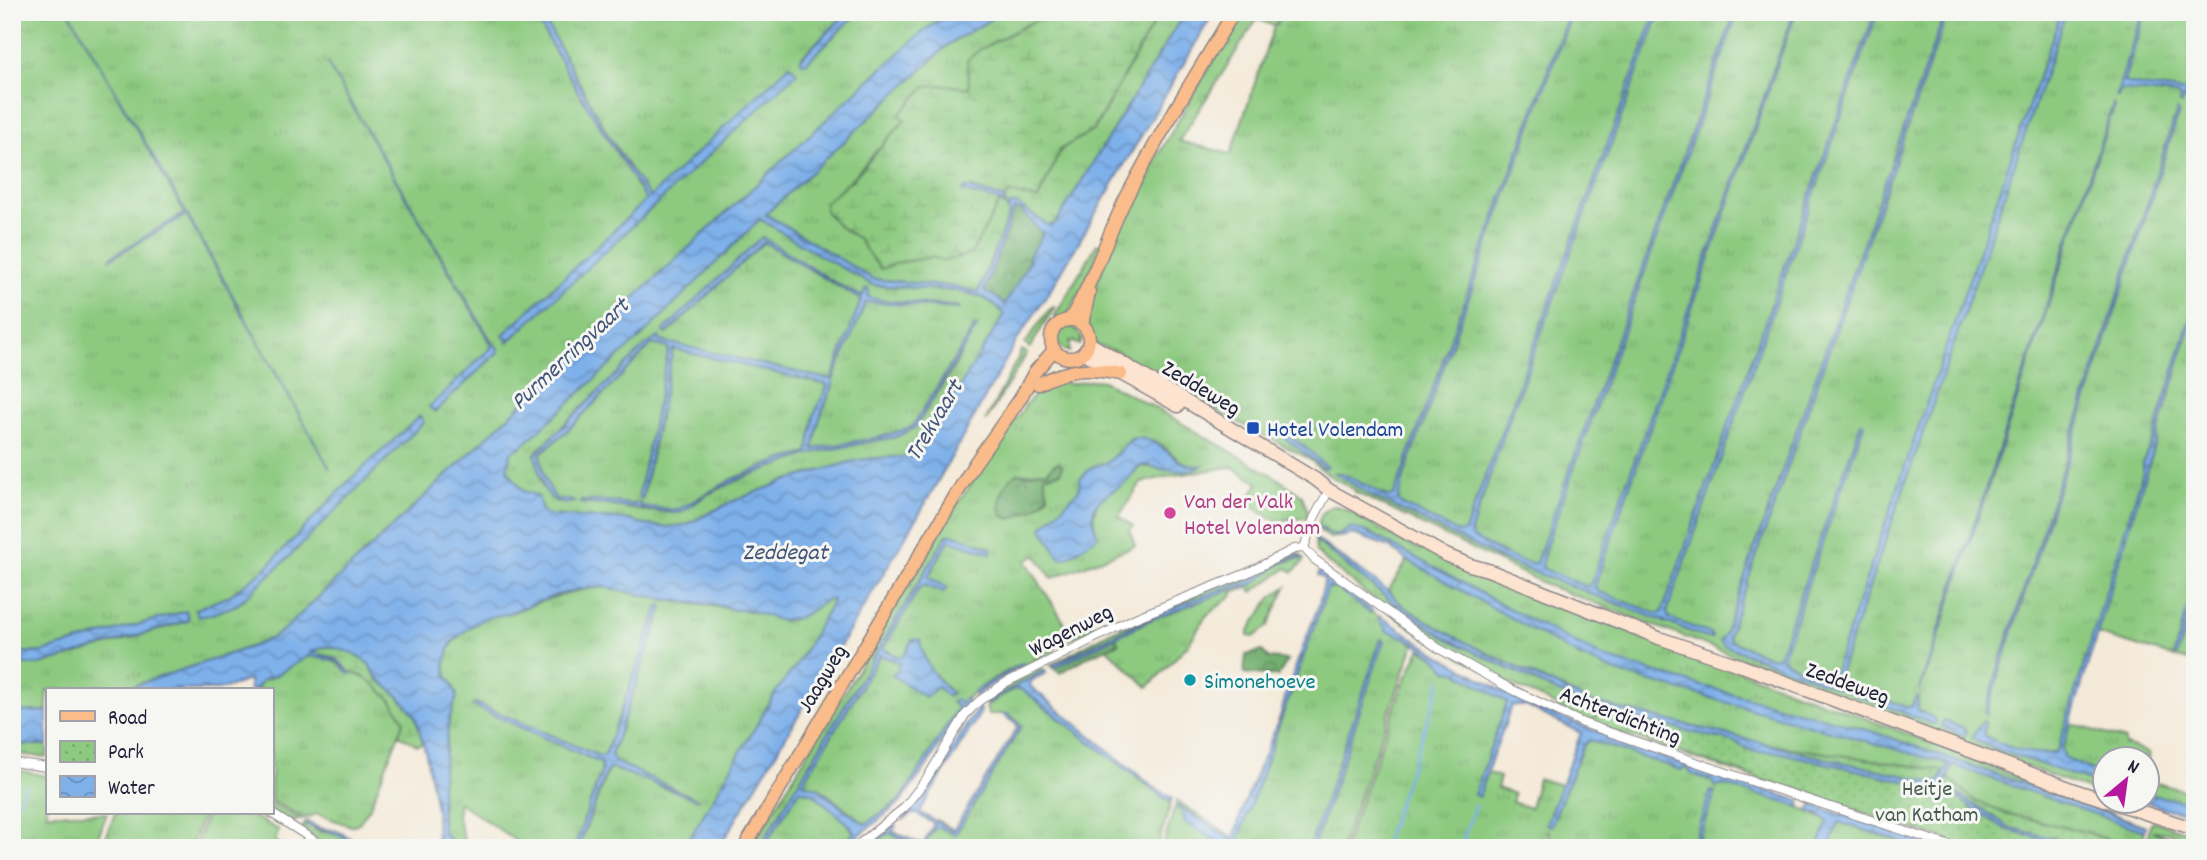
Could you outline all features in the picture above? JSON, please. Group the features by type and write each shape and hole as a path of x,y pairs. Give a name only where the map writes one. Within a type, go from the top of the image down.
{"main road":[{"path":"1076,322 1113,226 1139,173 1234,12"},
{"path":"1076,322 1087,330 1087,348 1071,358 1058,354 1050,340 1052,331 1058,323 1076,322"},
{"name":"Zeddeweg","path":"1087,348 1121,374 1312,486 1329,490"},
{"name":"Zeddeweg","path":"1087,348 1315,479 1329,490 1421,540 1463,555 1488,570 1650,635 1792,684 2083,793 2195,829"},
{"path":"1038,384 1058,354"},
{"path":"1020,399 1034,373 1058,354"},
{"path":"1020,399 1038,384 1064,372 1080,369 1121,374"},
{"name":"Jaagweg","path":"744,848 975,463 1020,399"}],"street":[{"path":"1304,548 1314,518 1329,490"},
{"name":"Wagenweg","path":"854,848 904,808 927,778 965,715 987,695 1005,683 1135,618 1247,573 1294,549 1304,548"},
{"name":"Achterdichting","path":"1304,548 1314,559 1415,633 1484,674 1556,711 1605,732 1957,848"},
{"path":"12,762 46,767"},
{"path":"273,814 326,848"}],"green space":[{"path":"12,12 533,12 576,88 646,200 503,335 508,342 796,73 790,66 650,198 606,130 540,12 848,12 800,58 806,63 859,12 952,12 936,22 879,71 274,637 127,688 46,688 46,711 12,712 12,665 40,665 188,621 186,611 42,652 12,653","holes":["482,327 499,351 435,412 491,347","420,416 290,556 237,605 209,615 196,609 229,596 265,569 350,480"]},
{"path":"1003,12 1051,12 979,50 969,88 941,85 899,115 906,119 837,191 840,227 858,238 881,269 896,263 932,257 943,261 971,254 1000,201 1003,206 1006,203 1004,198 1011,193 1038,199 1061,149 1094,130 1160,12 1185,12 1056,223 1050,226 1007,207 1009,214 978,292 955,287 873,279 765,214 949,44"},
{"path":"1051,12 1160,12 1093,130 1061,149 1038,199 1011,193 1004,198 972,188 964,192 1000,201 971,254 943,261 932,257 896,263 881,269 858,238 840,227 825,211 825,202 851,181 905,120 899,115 926,86 969,88 967,60 979,50"},
{"path":"1241,12 1258,12 1253,21 1260,12 1279,12 1275,25 1278,24 1282,12 2195,12 2195,663 2096,634 2069,723 2125,740 2125,744 2092,744 2092,771 2075,764 2060,752 2042,754 2037,763 2092,782 2092,791 1547,585 1355,492 1306,457 1182,393 1118,352 1098,346 1087,324 1099,277 1131,202","holes":["1257,19 1274,26 1231,154 1179,141","1335,472 1390,497 1391,505"]},
{"path":"1014,209 1022,211 1044,234 1028,258 1030,260 1005,305 984,292"},
{"path":"760,219 873,285 958,291 982,297 1005,315 917,457 854,461 785,481 731,502 686,525 666,527 630,520 548,515 542,511 538,496 523,491 507,469 511,452 522,446","holes":["762,237 863,297 866,289 867,297 879,300 959,309 866,301 833,380 812,449 881,437 912,427 975,326 956,364 915,428 895,437 813,453 747,476 708,494 682,512 645,511 581,503 640,503 640,506 677,510 733,479 781,460 808,453 814,415 828,385 673,349 643,497 638,497 669,348 652,344 569,429 540,454 545,478 553,494 557,500 570,500 556,502 542,486 535,453 659,337 660,341 832,378 861,300 763,242 667,334"]},
{"path":"1097,244 1100,245 1086,282 1067,315 1058,319 1054,317"},
{"path":"1055,306 1030,348 1025,344 1048,311"},
{"path":"1066,326 1075,328 1082,338 1080,345 1070,341 1070,352 1061,347 1057,337"},
{"path":"1022,350 1027,353 985,422"},
{"path":"1059,378 1071,384 1103,381 1277,478 1302,496 1308,512 1306,518 1275,521 1247,503 1258,483 1232,467 1163,477 1141,483 1119,516 1133,526 1130,531 1135,546 1052,578 1036,555 1026,561 1067,627 1083,618 1095,627 1055,646 1056,650 998,676 961,704 952,702 958,708 907,791 899,801 865,824 820,789 803,783 880,655 901,663 951,693 931,671 921,650 912,640 900,658 883,649 920,587 924,585 943,593 946,588 927,578 949,540 990,552 991,548 956,535 947,535 759,848 751,848 956,506 1037,392","holes":["1138,438 1159,444 1184,463 1201,466 1186,471 1142,466 1123,484 1103,496 1096,507 1094,526 1042,528 1079,490 1080,479 1092,467 1108,462 1131,439","1059,462 1044,476 1048,496 1036,508 1009,518 1017,473 1045,473"]},
{"path":"1059,462 1062,466 1061,472 1044,476 1048,496 1036,508 1014,518 1009,519 1002,515 1001,497 1012,477 1017,473 1026,475 1038,471 1047,472"},
{"path":"1331,507 1347,510 1404,543 1525,591 2092,806 2092,814 2113,814 2145,826 2140,848 2092,848 1771,745 1590,702 1456,638 1403,606 1388,591 1409,558 1380,541 1355,534 1330,538 1317,529 1321,517"},
{"path":"1315,540 1401,609 1450,640 1591,708 1777,752 1964,848 1947,840 1577,718 1421,635 1322,558 1316,552"},
{"path":"1291,553 1298,553 1304,558 1293,572 1287,568 1252,592 1249,588 1232,592 1233,595 1206,616 1188,645 1148,687 1106,648 1119,643 1115,637 1150,620 1235,588 1251,585 1282,563 1301,558 1296,555 1272,565 1247,582 1229,586 1156,614 1054,664 1054,668 1050,665 1110,632"},
{"path":"1329,579 1414,644 1341,848 1162,848 1177,801 1236,839"},
{"path":"604,587 666,600 799,618 828,599 834,600 796,666 777,690 684,848 578,848 608,770 615,768 672,791 615,762 611,755 663,607 605,755 599,756 476,703 473,705 601,763 602,770 574,848 526,848 459,802 457,815 465,843 457,845 444,834 442,823 441,786 449,720 457,696 445,667 450,647 467,628 491,616 510,613 567,593"},
{"path":"1286,587 1268,626 1254,637 1248,636 1271,598"},
{"path":"1115,637 1119,643 1060,673 1054,668"},
{"path":"328,646 353,653 369,664 377,678 399,696 415,715 424,744 417,745 399,735 404,721 392,701 374,684 363,676 350,672 333,657 310,652"},
{"path":"1420,649 1510,698 1484,771 1500,777 1497,788 1514,794 1512,802 1530,808 1538,779 1562,785 1584,733 1799,807 1828,821 1818,848 1695,848 1715,793 1710,796 1691,848 1544,848 1549,833 1547,830 1539,848 1344,848 1402,687"},
{"path":"1262,651 1269,658 1288,660 1278,676 1244,673 1246,655"},
{"path":"309,656 331,661 349,674 359,675 375,685 389,697 404,721 369,809 359,823 351,826 317,814 293,822 273,812 273,805 299,818 301,816 273,802 273,688 257,688 263,680"},
{"path":"1040,668 1045,670 987,702 989,704 1017,687 1024,689 1171,803 1157,848 861,848 885,828 923,845 937,820 954,830 1018,727 1022,725 1008,714 988,714 985,701"},
{"name":"Heitje van Katham","path":"1601,706 1718,737 1940,770 1975,801 2004,813 2086,832 2131,848 1964,848 1947,840 1592,724"},
{"path":"12,745 46,745 46,757 12,754"},
{"path":"12,769 46,776 46,814 107,814 94,848 12,848"},
{"path":"2162,785 2195,793 2195,804 2162,797"},
{"path":"799,790 813,793 849,825 854,833 838,848 763,848"},
{"path":"115,814 204,814 190,848 102,848"},
{"path":"207,814 248,814 279,830 275,841 287,848 194,848"},
{"path":"306,821 317,831 335,833 362,848 328,848 302,828"},
{"path":"2153,821 2195,834 2195,840 2167,832 2153,832 2195,845 2195,848 2146,848"},
{"path":"1838,822 1922,848 1829,848"}],"water":[{"path":"69,12 184,209 330,469 186,215 109,260 185,213"},
{"path":"533,12 540,12 605,130 650,197 790,65 797,73 508,342 503,335 646,200 576,88"},
{"path":"848,12 859,12 806,63 802,63 800,59"},
{"name":"Zeddegat","path":"952,12 1003,12 949,44 766,214 873,279 955,287 978,292 1009,214 1008,206 1016,204 1050,226 1056,223 1185,12 1214,12 1053,286 1016,342 924,506 719,848 684,848 777,690 796,666 833,600 828,599 799,618 781,621 749,610 666,600 604,587 557,595 506,614 486,618 469,628 451,643 445,663 447,677 457,696 449,720 441,786 444,834 456,845 463,842 467,848 437,848 436,809 426,754 415,715 399,696 377,678 369,664 353,653 328,646 311,652 337,659 351,673 349,674 336,661 309,656 263,680 257,688 249,688 249,680 225,688 127,688 256,645 274,637 288,626 601,329 925,30","holes":["1014,209 1022,211 1043,234 1005,305 984,292","760,219 873,285 958,291 982,297 993,303 1004,315 917,456 854,461 785,481 731,502 686,525 666,527 630,520 549,515 542,511 538,496 523,491 507,470 511,452 522,446 643,335"]},
{"path":"1569,12 1572,12 1405,474 1398,500 1459,533 1465,531 1656,12 1660,12 1508,423 1471,531 1472,537 1504,554 1536,563 1735,12 1738,12 1544,552 1544,569 1582,585 1588,586 1591,583 1796,12 1595,585 1597,591 1658,614 1662,612 1875,12 1878,12 1667,612 1669,618 1711,634 1712,638 1508,562 1376,498 1335,473 1342,473 1388,497 1394,495"},
{"path":"1945,12 1948,12 1728,637 1731,641 1770,657 1779,655 1861,423 1864,424 1783,656 1785,661 1809,672 1833,676 2061,12 2066,12 1838,677 1839,681 1906,707 1911,707 1918,696 1917,710 1936,719 1933,724 1723,645 1720,640"},
{"path":"2142,12 2145,12 2124,82 2195,93 2195,97 2184,98 2182,104 2179,103 2180,98 2177,95 2121,90 2116,97"},
{"path":"327,63 499,351 435,412 429,407 491,348 491,343"},
{"path":"2113,104 1928,669 1919,690"},
{"path":"2177,110 2179,113 1986,715 1995,679"},
{"path":"966,188 1004,198 1005,206 1000,201 964,192"},
{"path":"762,237 862,297 866,288 869,289 868,297 879,300 959,307 866,302 833,380 820,417 813,449 881,437 912,427 975,326 977,327 915,428 895,437 813,453 747,476 708,494 682,512 580,503 641,503 641,506 677,510 733,479 781,460 808,453 814,415 828,385 673,349 642,498 638,497 669,348 652,344 569,429 540,453 545,478 557,500 574,502 556,501 545,489 535,454 646,345 659,337 661,341 832,378 861,300 764,242 666,334 663,331"},
{"path":"2195,301 2195,311 2062,750 2065,758 2092,770 2092,782 1976,741 1972,737 1983,720 1984,735 2009,747 2046,754 2055,753 2058,748 2143,471 2143,462 2153,439"},
{"path":"420,416 424,422 237,605 198,617 196,609 229,596 265,569 350,480"},
{"path":"1273,426 1303,445 1327,467 1324,468 1271,428"},
{"path":"1132,439 1156,443 1185,463 1203,465 1193,470 1181,471 1140,466 1128,480 1103,497 1094,508 1094,524 1098,536 1068,557 1060,558 1042,528 1079,490 1080,479 1092,467 1108,462"},
{"path":"1351,527 1370,533 1605,658 1862,728 2092,808 2092,813 1952,765 1945,786 2011,828 2092,848 2076,848 2008,830 1948,791 1777,752 1754,752 1732,741 1590,708 1450,640 1401,609 1316,539 1388,591 1403,606 1440,629 1590,702 1938,783 1949,764 1616,672 1579,656 1405,559 1390,547 1353,534 1340,537 1332,535 1339,535"},
{"path":"952,534 992,548 990,553 949,540 928,577 947,587 943,593 924,585 920,587 883,649 900,658 912,640 920,639 931,669 952,694 948,697 938,687 925,697 893,676 900,663 880,655 803,783 820,789 865,824 899,801 958,708 952,702 956,699 961,703 965,698 968,701 900,803 843,848 839,848 854,833 849,825 813,793 800,790 763,848 759,848 947,535"},
{"path":"1297,555 1302,559 1295,558 1282,563 1251,585 1235,588 1150,620 1056,667 1053,665 1156,614 1229,586 1247,582 1272,565"},
{"path":"1320,571 1372,610 1370,613 1336,588 1328,588 1236,847 1223,845 1185,822 1182,811 1177,808 1179,806 1233,840 1319,604 1324,582 1318,575"},
{"path":"2195,580 2195,591 2177,656 2174,654"},
{"path":"661,605 663,607 611,755 615,762 699,800 609,769 578,848 574,848 602,770 601,763 473,706 475,703 599,756 605,755"},
{"path":"186,611 189,620 40,665 12,665 12,653 42,652"},
{"path":"1380,616 1438,654 1519,700 1689,767 1801,801 1799,807 1724,785 1715,787 1712,781 1689,773 1688,769 1681,770 1589,740 1583,746 1551,826 1546,824 1581,733 1526,706 1512,706 1479,797 1474,795 1507,702 1456,672 1448,671 1436,658 1412,641 1386,631 1379,620"},
{"path":"1381,639 1384,641 1313,848 1309,848"},
{"path":"1023,663 1024,666 976,696 972,693"},
{"path":"1045,670 1046,673 1031,681 1030,686 1152,786 1172,798 1171,803 1027,693 1016,689 988,704 986,702"},
{"path":"979,708 981,712 921,809 921,813 953,831 1018,727 1002,714 1008,714 1022,726 955,835 939,827 935,828 923,848 920,848 889,833 862,848 895,824 892,831 923,845 934,824 915,813 901,821 934,781 959,736"},
{"path":"46,711 46,745 12,745 12,712"},
{"path":"1944,721 1967,732 1964,736 1941,727"},
{"path":"1711,791 1715,792 1695,848 1691,848"},
{"path":"2162,797 2195,804 2195,815 2163,808"},
{"path":"1813,805 1943,848 1922,848 1838,822 1829,848 1818,848 1828,821 1809,811"},
{"path":"2095,814 2110,814 2145,826 2144,831"},
{"path":"307,822 319,828 337,831 369,848 312,828 305,824"}],"waterway":[{"path":"1383,848 1441,681"},
{"path":"12,818 25,785"},
{"path":"1460,848 1475,805"}],"place":[{"name":"Hotel Volendam","path":"1253,428"},
{"name":"Van der Valk Hotel Volendam","path":"1170,513"},
{"name":"Simonehoeve","path":"1190,680"}],"water label":[{"name":"Purmerringvaart","path":"569,353"},
{"name":"Trekvaart","path":"933,420"}]}
